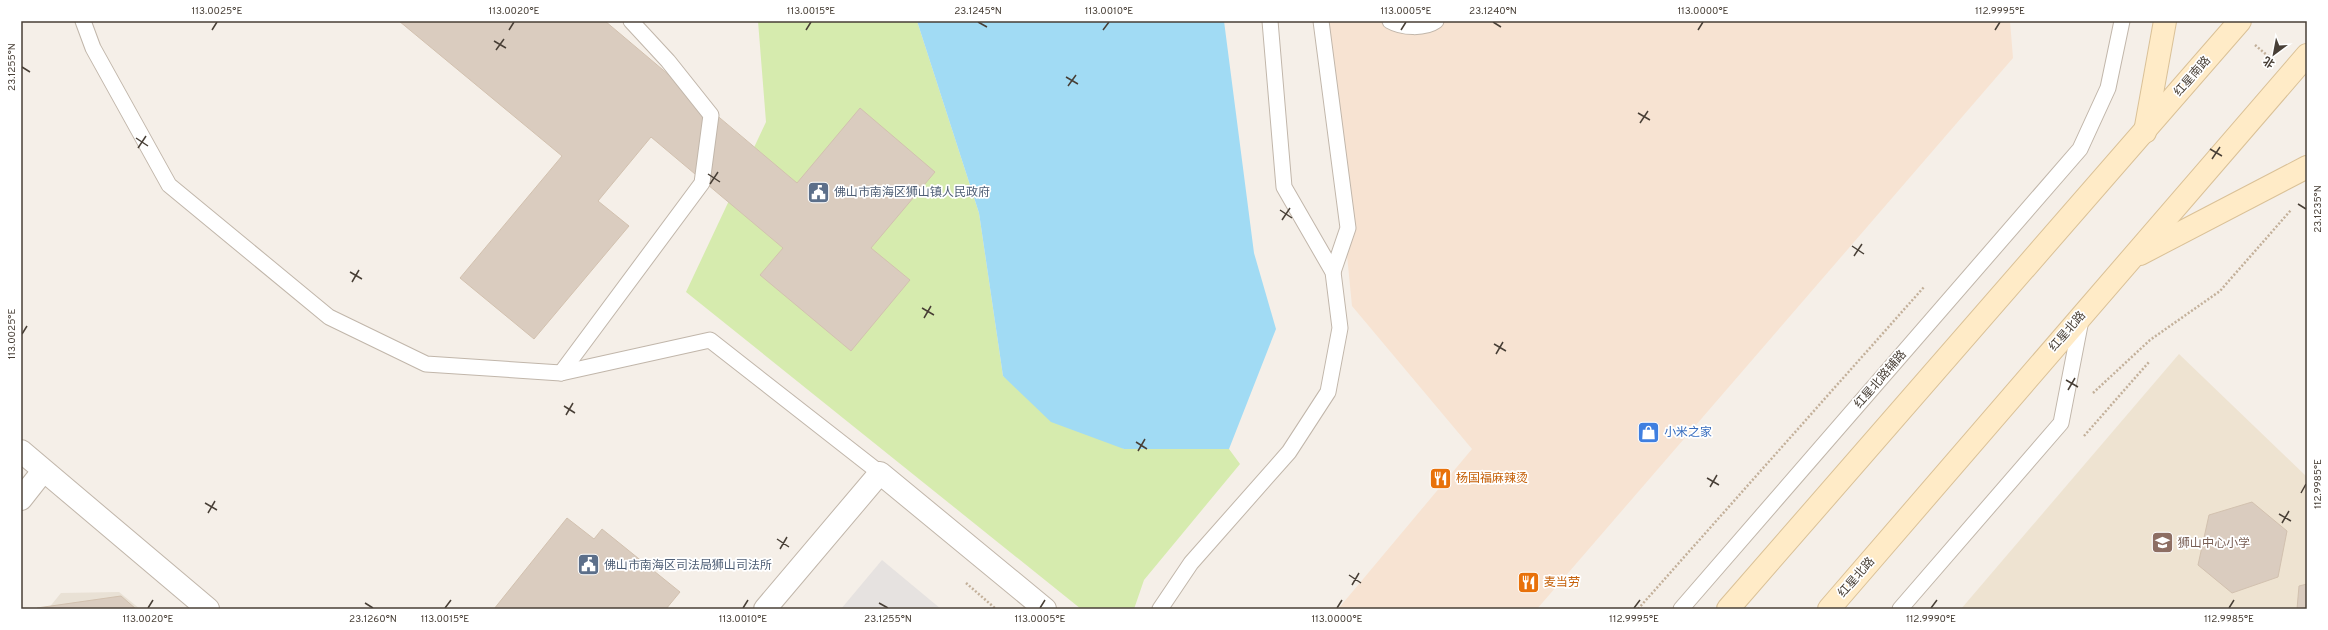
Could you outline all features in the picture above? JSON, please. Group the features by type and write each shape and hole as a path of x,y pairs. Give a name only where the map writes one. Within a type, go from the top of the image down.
{"main road":[{"path":"1728,609 2145,132 2165,21"},
{"name":"红星南路","path":"2145,132 2240,21"},
{"name":"红星北路","path":"1829,609 2307,55"},
{"path":"2130,259 2307,167"}],"street":[{"path":"21,451 208,609"},
{"path":"21,499 43,471"},
{"path":"765,609 880,473 1045,609"}],"lane":[{"path":"82,21 93,48 169,185 329,317 426,364 561,373 710,340 880,473"},
{"path":"561,373 702,183 711,116 668,61 631,21"},
{"path":"1160,609 1191,563 1289,452 1328,392 1340,328 1333,272 1284,187 1270,21"},
{"path":"1321,21 1348,228 1333,272"},
{"path":"1390,21 1398,26 1430,25 1436,21"},
{"name":"红星北路辅路","path":"1680,609 2080,149 2108,88 2122,21"},
{"path":"1900,609 2061,423 2082,314"}],"path":[{"path":"2061,423 2150,340 2220,291 2294,207"},
{"path":"1638,609 1928,282"},
{"path":"963,581 996,609"}],"shaded area":[{"path":"1324,21 2010,21 2013,58 1537,609 1338,609 1472,449 1352,306"},
{"name":"狮山中心小学","path":"2179,354 2307,477 2307,609 1961,609"},
{"path":"882,560 941,609 841,609"},
{"path":"119,592 140,609 48,609 61,593"}],"green space":[{"path":"758,21 917,21 979,213 1003,376 1124,449 1229,449 1240,464 1144,580 1134,609 1081,609 686,292 766,122"}],"water":[{"path":"917,21 1224,21 1254,253 1276,329 1229,449 1124,449 1051,422 1003,376 979,213"}],"building":[{"name":"佛山市南海区狮山镇人民政府","path":"399,21 605,21 797,183 860,108 935,172 871,248 910,280 851,351 760,275 783,248 651,137 598,201 629,226 534,339 460,278 562,156"},
{"path":"2252,502 2287,531 2278,577 2232,593 2198,565 2209,515"},
{"name":"佛山市南海区司法局狮山司法所","path":"567,518 594,539 602,529 680,592 666,609 494,609"},
{"path":"2307,584 2307,609 2297,609 2299,586"},
{"path":"121,596 136,609 36,609 37,608"}],"place":[{"name":"佛山市南海区狮山镇人民政府","path":"818,192"},
{"name":"小米之家","path":"1648,432"},
{"name":"杨国福麻辣烫","path":"1441,478"},
{"name":"狮山中心小学","path":"2162,543"},
{"name":"佛山市南海区司法局狮山司法所","path":"588,565"},
{"name":"麦当劳","path":"1528,582"}]}
